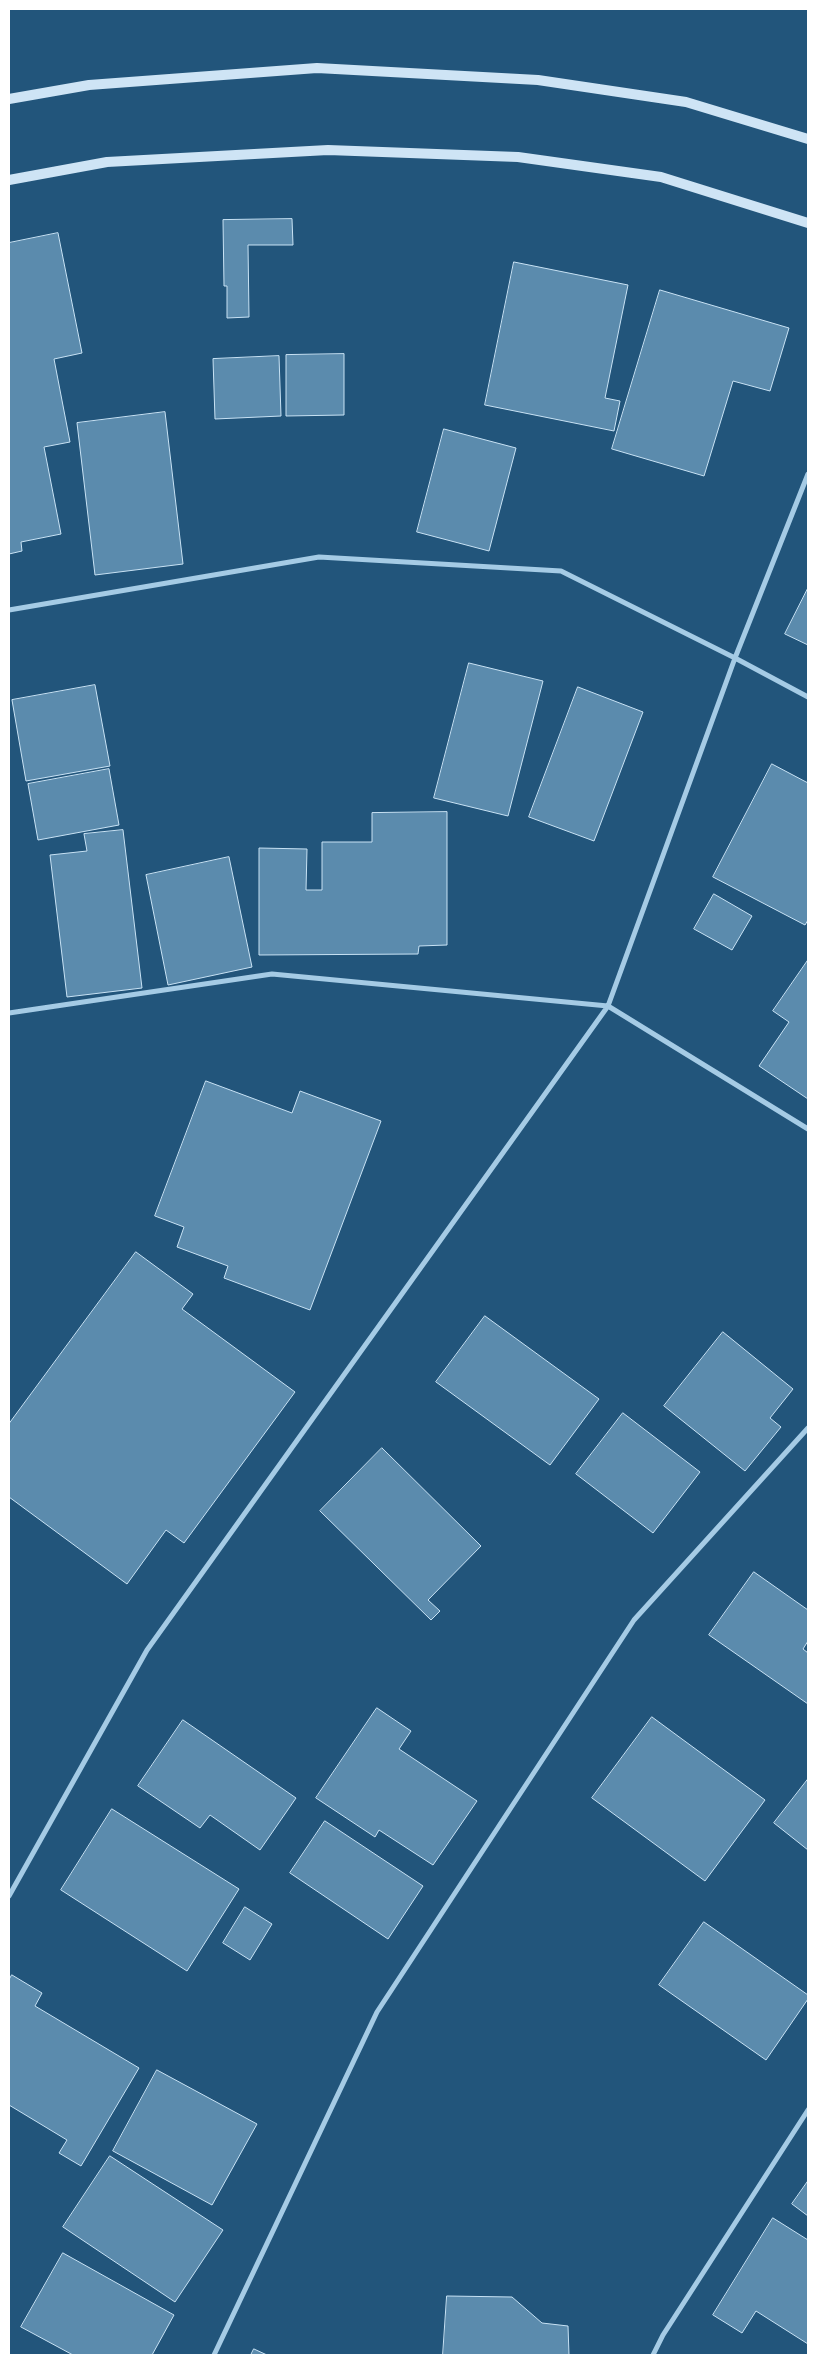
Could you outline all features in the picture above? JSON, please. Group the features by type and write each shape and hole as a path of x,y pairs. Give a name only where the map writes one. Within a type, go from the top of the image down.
{"main road":[{"path":"9,99 89,85 317,68 548,82 686,102 808,139"},
{"path":"9,180 107,162 328,150 518,157 661,177 808,223"}],"street":[{"path":"9,1896 147,1650 608,1006 735,658 808,474"},
{"path":"9,610 319,557 561,571 735,658 808,697"},
{"path":"9,1013 272,974 608,1006 808,1129"},
{"path":"214,2355 378,2012 634,1620 808,1428"},
{"path":"653,2355 662,2336 808,2110"}],"building":[{"path":"292,219 293,245 248,245 249,317 227,318 227,286 224,286 223,220"},
{"path":"58,233 82,353 54,359 70,442 44,447 61,534 21,542 22,551 9,554 9,243"},
{"path":"514,262 628,285 605,398 620,401 614,431 485,405"},
{"path":"660,290 789,328 770,391 733,381 704,476 612,449"},
{"path":"344,354 344,415 286,416 286,355"},
{"path":"279,356 281,416 215,419 213,359"},
{"path":"165,412 183,564 95,575 77,423"},
{"path":"444,429 516,448 489,551 417,532"},
{"path":"808,588 808,645 785,634"},
{"path":"469,663 543,681 508,816 434,798"},
{"path":"95,685 110,766 26,781 12,700"},
{"path":"578,687 643,712 594,841 529,817"},
{"path":"772,764 808,783 808,920 805,925 713,877"},
{"path":"109,769 119,825 38,840 28,784"},
{"path":"447,812 447,945 419,946 418,954 259,955 259,848 307,849 306,890 322,890 322,842 372,842 372,813"},
{"path":"123,830 142,988 67,997 50,855 87,851 84,834"},
{"path":"229,857 252,967 168,985 146,875"},
{"path":"714,894 752,916 732,950 694,929"},
{"path":"808,960 808,1099 759,1066 789,1022 773,1011"},
{"path":"206,1081 292,1113 300,1091 381,1121 310,1310 224,1278 228,1266 177,1247 184,1227 155,1216"},
{"path":"136,1252 193,1294 182,1309 295,1392 184,1543 166,1530 127,1584 9,1497 9,1424"},
{"path":"485,1316 599,1399 550,1465 436,1382"},
{"path":"723,1332 793,1389 770,1418 781,1427 745,1471 664,1406"},
{"path":"623,1413 700,1472 653,1533 576,1474"},
{"path":"382,1448 481,1546 428,1600 440,1611 431,1620 320,1511"},
{"path":"754,1572 808,1610 808,1641 803,1649 808,1653 808,1704 709,1635"},
{"path":"377,1708 411,1731 399,1749 477,1801 433,1865 379,1830 375,1837 316,1798"},
{"path":"652,1717 765,1800 705,1881 592,1798"},
{"path":"183,1720 296,1798 260,1850 210,1815 200,1828 138,1786"},
{"path":"808,1779 808,1850 774,1823"},
{"path":"112,1809 239,1889 187,1971 61,1890"},
{"path":"325,1821 423,1886 388,1939 290,1873"},
{"path":"245,1907 272,1924 250,1960 223,1943"},
{"path":"704,1922 808,1995 808,1999 766,2060 659,1985"},
{"path":"12,1975 42,1993 35,2006 139,2068 81,2166 59,2153 67,2140 9,2105 9,1980"},
{"path":"157,2070 257,2124 212,2205 113,2151"},
{"path":"110,2156 223,2230 175,2302 63,2227"},
{"path":"808,2181 808,2216 792,2204"},
{"path":"773,2218 808,2240 808,2344 756,2311 742,2333 713,2315"},
{"path":"63,2253 174,2315 152,2355 73,2355 21,2327"},
{"path":"447,2296 512,2297 542,2323 568,2326 569,2355 443,2355"},
{"path":"254,2349 267,2355 251,2355"}]}
